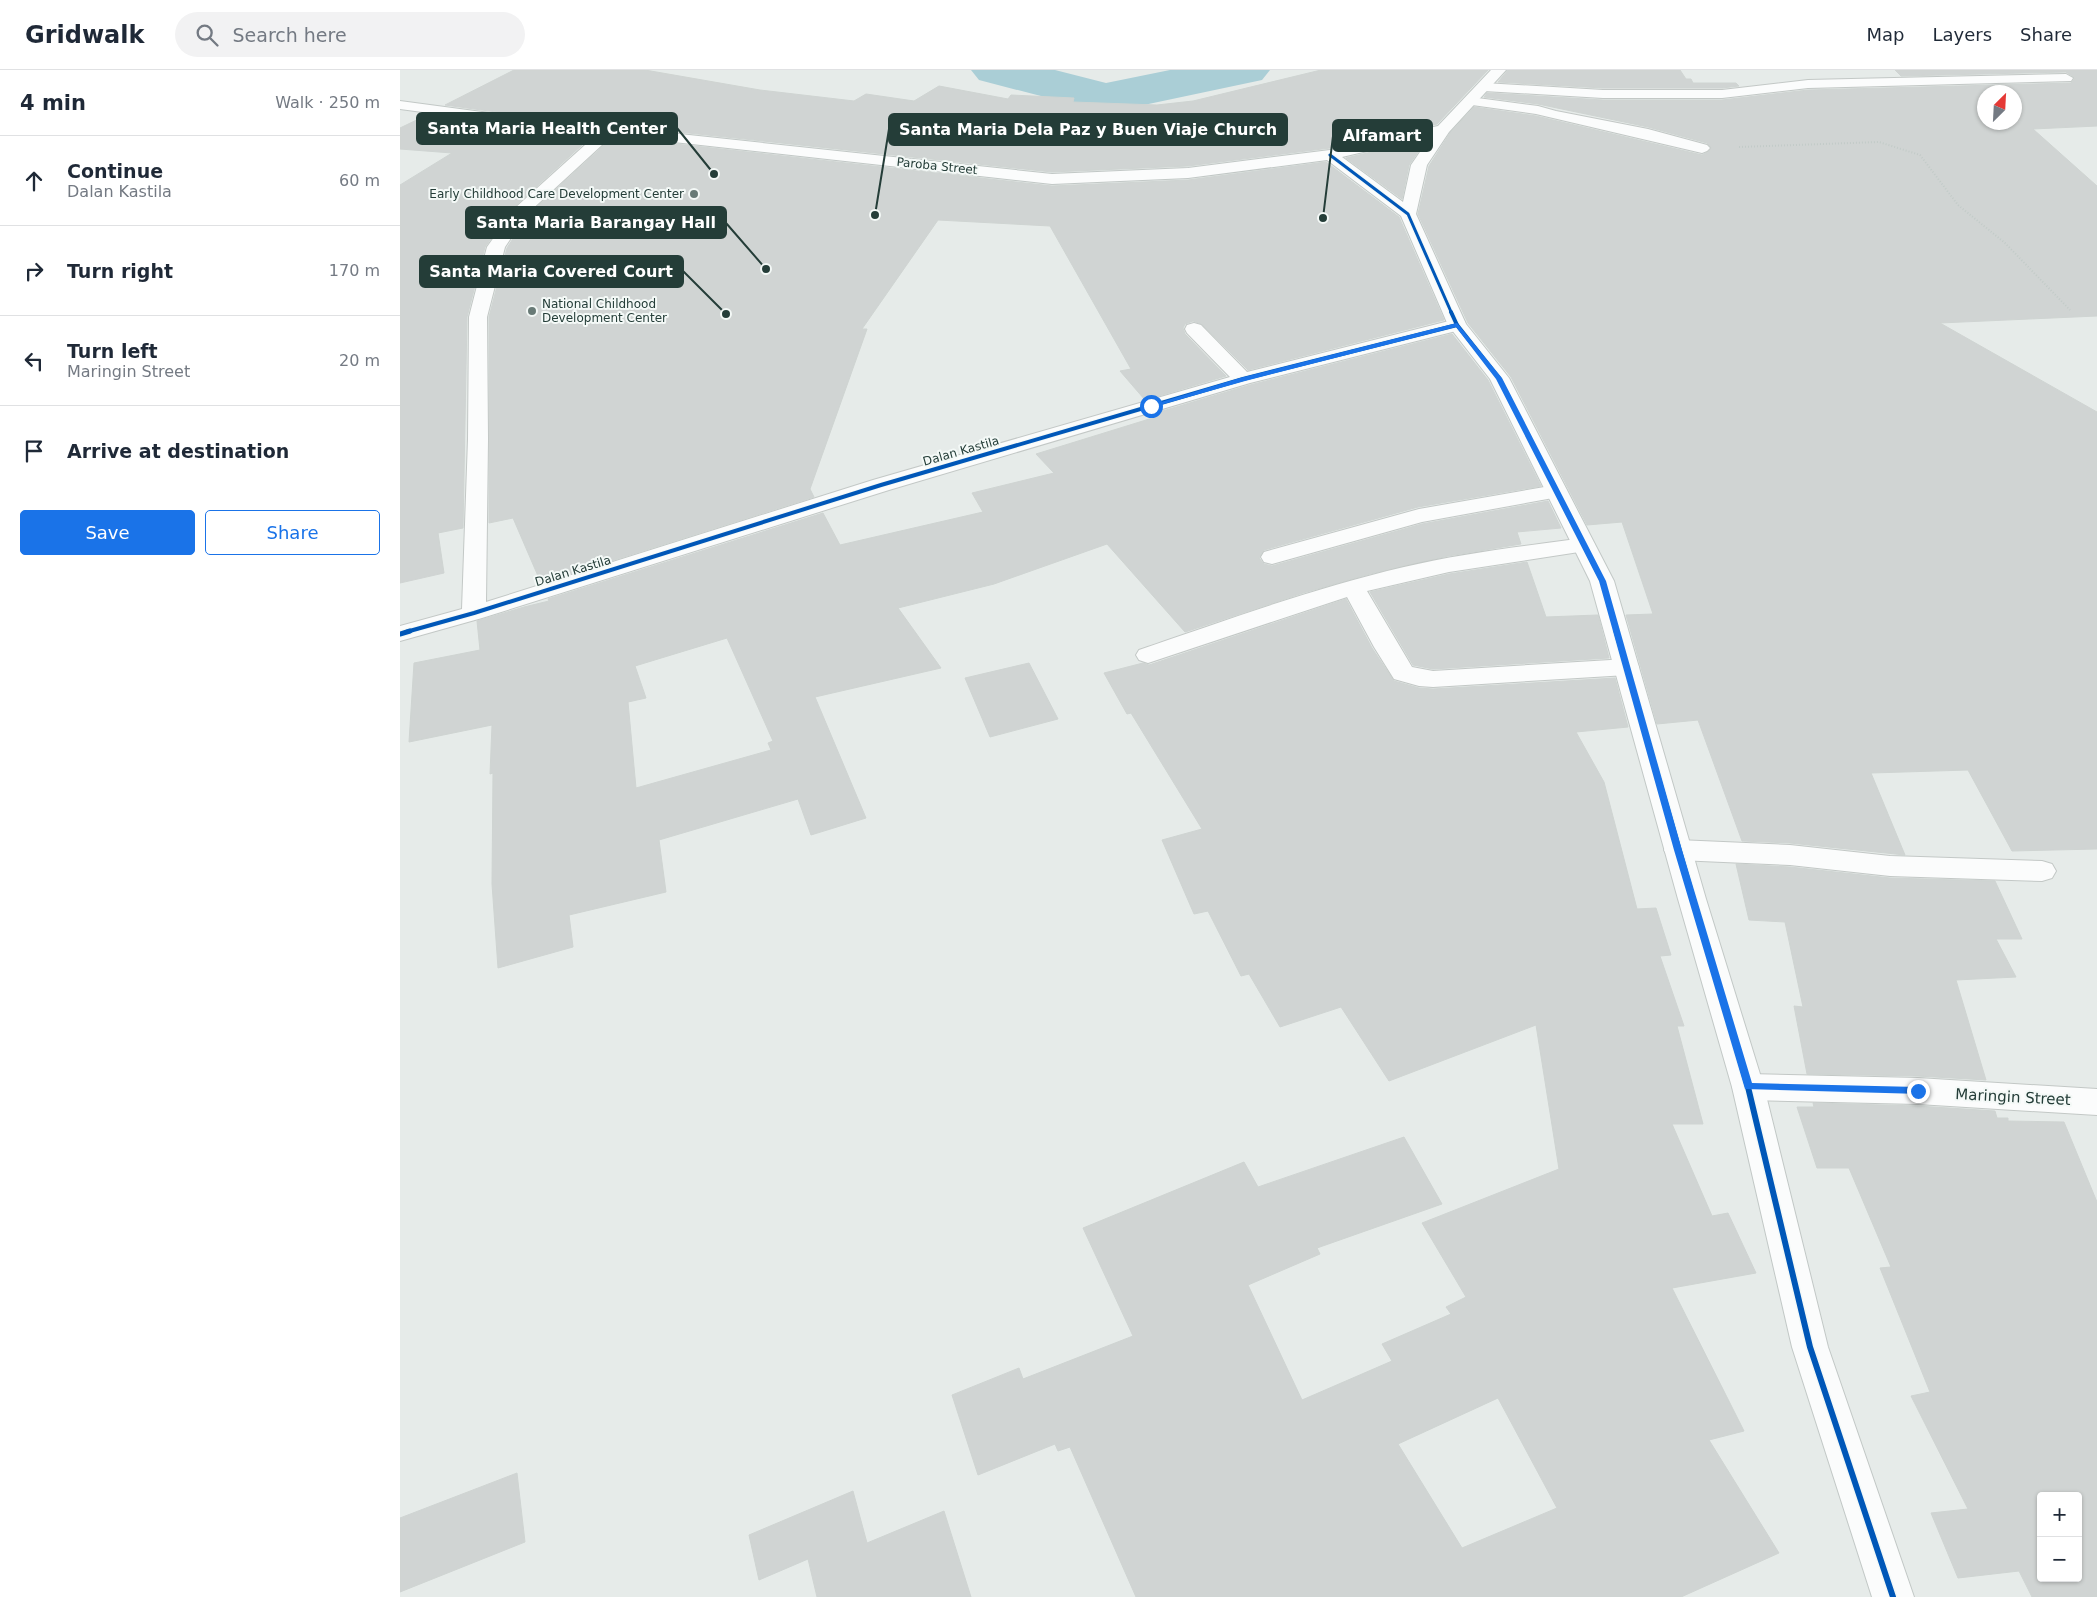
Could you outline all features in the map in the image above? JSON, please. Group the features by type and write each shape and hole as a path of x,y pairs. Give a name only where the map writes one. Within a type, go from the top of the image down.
{"street":[{"path":"1408,214 1419,165 1443,129 1500,70"},
{"path":"1484,88 1593,93 1722,94 1808,84 2066,78"},
{"path":"1470,101 1538,110 1702,148"},
{"name":"Paroba Street","path":"400,105 512,120 1052,179 1188,173 1330,155 1443,129"},
{"path":"474,613 478,439 478,317 496,247 521,211 610,130"},
{"path":"1330,155 1408,214 1457,325 1499,378 1602,581 1678,850 1748,1086 1810,1347 1893,1597"},
{"name":"Dalan Kastila","path":"400,634 474,613 872,488 1242,379 1457,325"},
{"path":"1194,329 1242,379"},
{"path":"1272,557 1419,516 1470,505 1556,491"},
{"path":"1148,655 1284,607 1405,574 1584,545"},
{"path":"1354,588 1386,647 1403,673 1418,678 1433,679 1627,667"},
{"path":"1678,850 1790,855 1890,866 2042,871"},
{"name":"Maringin Street","path":"1748,1086 1918,1091 2097,1102"}],"path":[{"path":"1702,148 1879,142 1920,155 1958,205 2005,243 2070,310"}],"building":[{"path":"514,70 645,70 760,90 854,101 866,94 914,101 939,86 1008,99 1011,95 1074,98 1073,102 1157,105 1193,101 1321,70 1488,70 1437,124 1330,148 1188,166 1052,172 511,114 445,105"},
{"path":"1508,70 1680,70 1686,79 1691,79 1693,83 1736,83 1739,86 1722,88 1603,88 1498,82"},
{"path":"1895,70 2097,70 2097,126 2033,129 2097,186 2097,316 1940,323 2097,412 2097,849 2012,851 1968,770 1871,773 1905,855 1790,843 1742,841 1698,720 1657,724 1626,615 1653,614 1622,522 1587,525 1511,377 1468,323 1418,214 1429,166 1450,133 1474,107 1536,116 1702,155 1712,148 1707,143 1648,127 1538,104 1484,97 1487,93 1603,100 1722,100 1808,90 1977,86 1977,130 2022,130 2022,85 1996,85 2071,83 2075,78 2066,72 1901,76"},
{"path":"427,115 593,135 514,207 485,247 467,317 463,528 438,533 444,573 400,583 400,185 452,153 400,149 400,128"},
{"path":"613,137 1052,186 1188,180 1326,162 1399,217 1444,320 1248,370 1202,324 1193,321 1185,324 1183,328 1185,334 1226,376 1145,400 1120,371 1131,369 1050,226 938,220 862,329 867,329 810,489 814,497 541,583 513,518 489,523 489,317 507,248 528,215"},
{"path":"1427,139 1409,165 1402,199 1346,158"},
{"path":"1452,334 1488,380 1541,486 1418,507 1264,550 1259,558 1264,564 1272,566 1422,524 1548,501 1561,528 1517,532 1521,544 1448,556 1370,574 1303,593 1185,632 1107,544 994,584 898,608 941,668 815,697 866,818 811,835 798,799 659,840 666,892 569,915 573,947 498,968 492,884 493,773 490,774 492,725 409,742 414,663 480,650 477,621 549,601 548,599 823,513 840,545 983,512 972,493 1054,473 1036,454 1159,416 1156,413 1250,385","holes":["727,638 773,741 768,743 771,750 636,788 628,702 646,698 635,666"]},
{"path":"1527,562 1546,617 1598,615 1609,658 1433,669 1413,665 1370,592 1449,574"},
{"path":"1346,599 1372,648 1394,681 1419,688 1433,689 1615,678 1628,727 1576,732 1604,782 1637,909 1656,908 1671,955 1660,956 1684,1026 1677,1026 1703,1124 1672,1124 1712,1216 1728,1213 1756,1273 1672,1288 1744,1431 1709,1440 1779,1553 1681,1597 1136,1597 1070,1447 1058,1451 1055,1444 978,1475 952,1395 1019,1368 1023,1379 1133,1336 1083,1228 1244,1162 1258,1187 1404,1137 1442,1204 1317,1248 1320,1254 1248,1285 1302,1400 1392,1361 1382,1344 1451,1314 1446,1307 1466,1297 1422,1223 1559,1169 1536,1025 1389,1081 1341,1007 1280,1027 1249,974 1241,976 1208,911 1194,914 1162,840 1202,829 1131,713 1127,714 1104,673 1143,663 1149,665","holes":["1498,1398 1557,1508 1462,1548 1398,1444"]},
{"path":"1029,663 1058,719 990,737 965,678"},
{"path":"1736,864 1790,867 1890,878 1995,881 2022,939 1996,939 2016,977 1956,980 1986,1080 1918,1076 1807,1074 1794,1006 1803,1007 1785,922 1749,920"},
{"path":"1813,1103 1918,1106 1995,1111 1997,1118 2008,1118 2008,1121 2064,1122 2097,1202 2097,1597 2032,1597 2019,1571 1958,1578 1931,1513 1968,1509 1911,1396 1930,1392 1880,1268 1891,1267 1849,1168 1817,1168 1797,1107 1814,1107"},
{"path":"517,1473 525,1542 400,1592 400,1518"},
{"path":"853,1491 867,1543 944,1511 971,1597 817,1597 808,1559 759,1580 749,1535"}],"waterway":[{"path":"996,70 1106,98 1245,70"}],"cycle path":[{"path":"1330,155 1408,214 1457,325 1499,378 1602,581 1692,899 1748,1087 1810,1347 1893,1597"},
{"path":"400,634 474,613 881,485 1243,379 1457,325"}],"place":[{"name":"Santa Maria Health Center","path":"714,174"},
{"name":"Early Childhood Care Development Center","path":"694,194"},
{"name":"Santa Maria Dela Paz y Buen Viaje Church","path":"875,215"},
{"name":"Alfamart","path":"1323,218"},
{"name":"Santa Maria Barangay Hall","path":"766,269"},
{"name":"National Childhood Development Center","path":"532,311"},
{"name":"Santa Maria Covered Court","path":"726,314"}],"route":[{"path":"1151,406 1242,379 1457,325 1499,378 1602,581 1678,850 1748,1086 1918,1091"}]}
